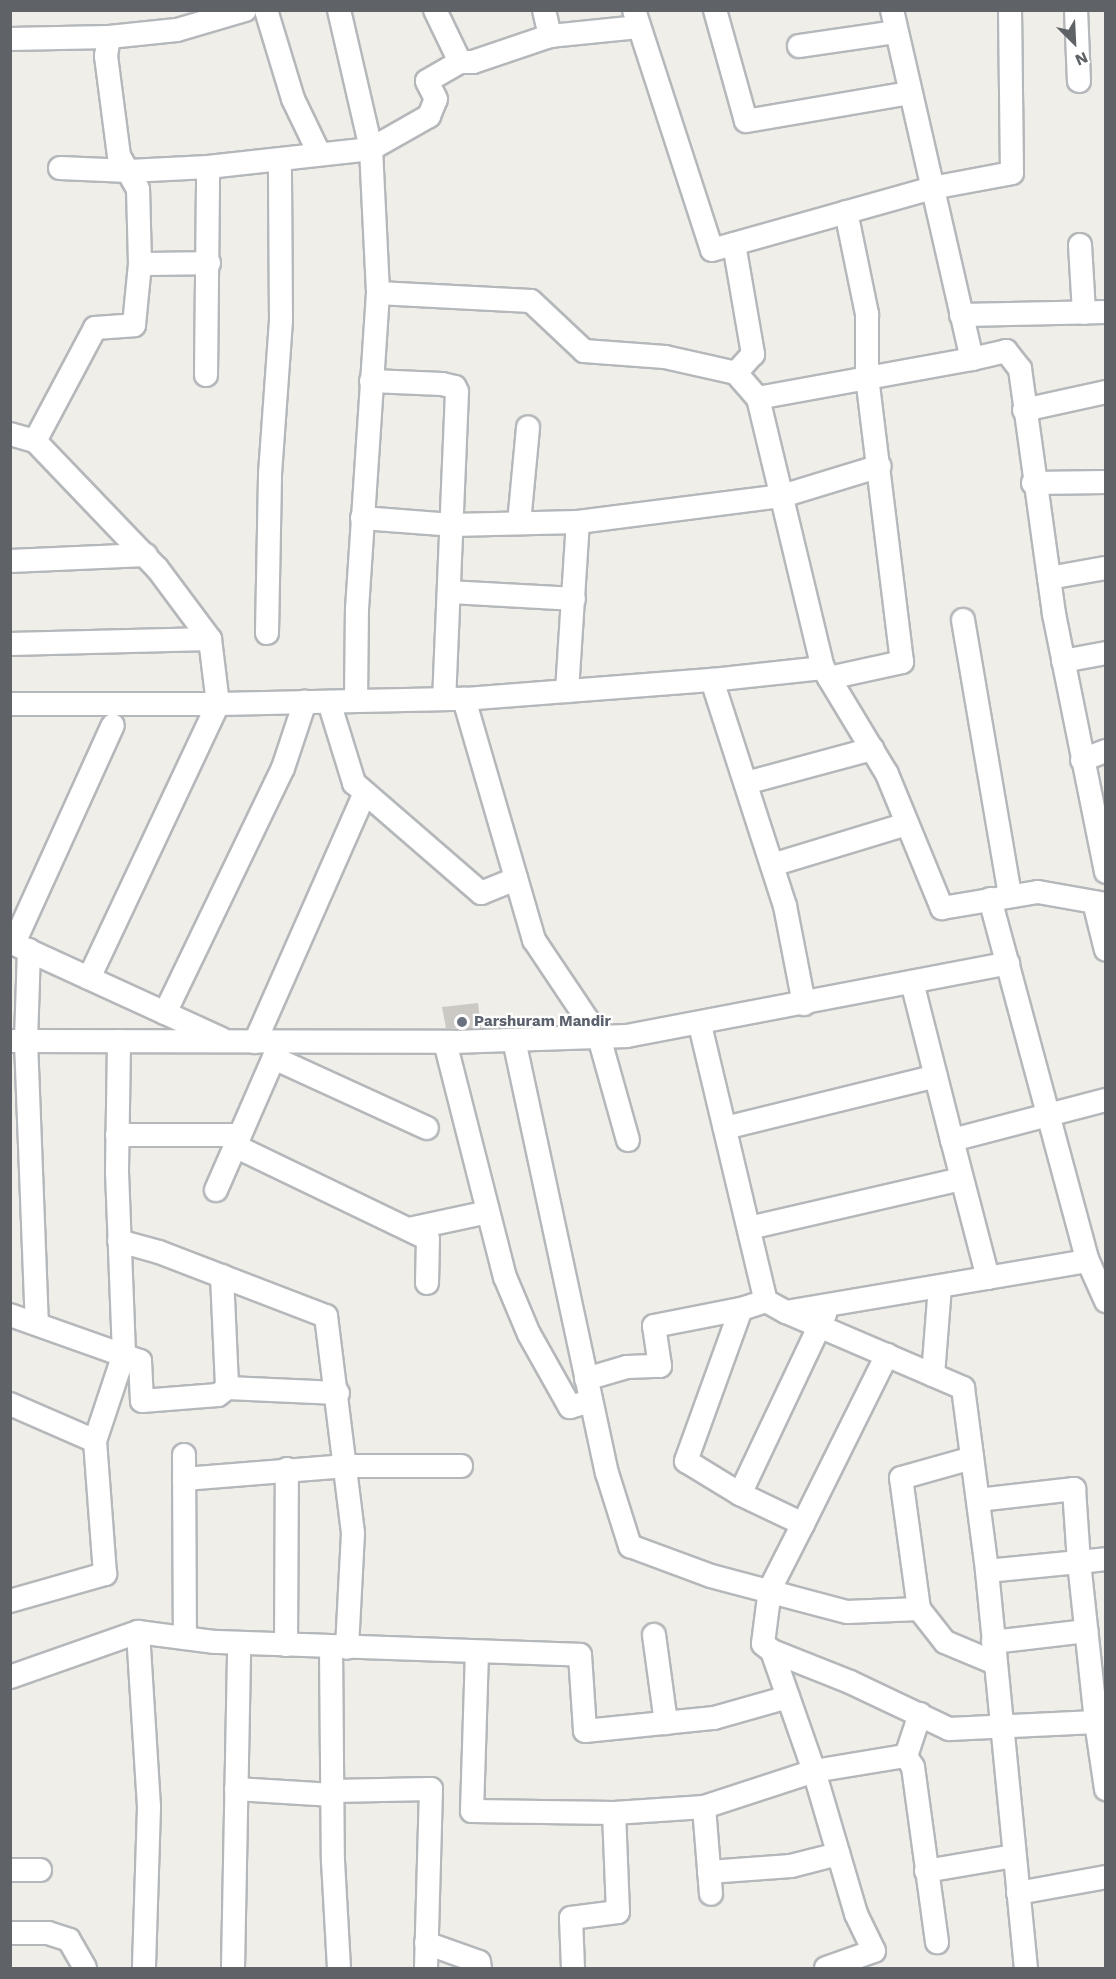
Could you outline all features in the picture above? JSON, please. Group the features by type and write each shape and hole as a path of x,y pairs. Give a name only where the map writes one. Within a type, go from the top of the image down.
{"street":[{"path":"10,39 109,37 177,30 245,10"},
{"path":"266,10 293,99 318,151"},
{"path":"339,10 371,149 378,293 362,518 356,701"},
{"path":"435,10 460,62"},
{"path":"544,10 550,36"},
{"path":"715,10 746,121 910,93"},
{"path":"60,168 129,171 208,167 280,161 371,149 429,116 436,99 427,81 460,62 473,62 550,36 636,19 712,250 932,188 1012,173 1010,10"},
{"path":"1076,10 1079,81"},
{"path":"799,46 894,21 972,359"},
{"path":"36,441 95,328 134,326 140,264 138,189 119,156 106,56 109,37"},
{"path":"267,633 270,474 281,320 280,161"},
{"path":"206,375 209,263 208,167"},
{"path":"13,710 454,699 826,673 902,662 880,466 867,378 867,314 846,212"},
{"path":"734,244 753,354 736,373"},
{"path":"962,315 1095,312 1080,245"},
{"path":"140,264 209,263"},
{"path":"378,293 531,301 584,351 665,357 736,373 758,398 826,673 872,749 908,824 942,908 1038,892 1100,903 1106,950"},
{"path":"1001,314 1006,351 1020,369 1033,483 1048,578 1082,760 1099,815 1106,872"},
{"path":"758,398 1006,351"},
{"path":"371,381 455,387 458,414 449,592 454,699 516,879 534,940 599,1037 628,1140"},
{"path":"1024,410 1106,392"},
{"path":"519,522 528,427"},
{"path":"10,434 36,441 146,555 210,639 218,704 89,978"},
{"path":"362,518 452,525 578,522 782,496 880,466"},
{"path":"1033,483 1106,482"},
{"path":"567,691 578,522"},
{"path":"10,561 146,555"},
{"path":"1048,578 1106,568"},
{"path":"449,592 574,598"},
{"path":"963,620 1008,963 1088,1261 1106,1301"},
{"path":"10,644 210,639"},
{"path":"1063,661 1106,653"},
{"path":"712,680 785,906 804,1004"},
{"path":"165,1013 283,768 305,702"},
{"path":"329,702 354,783 481,893 516,879"},
{"path":"37,1322 18,1041 18,945 114,725"},
{"path":"746,783 872,749"},
{"path":"1082,760 1106,751"},
{"path":"255,1042 365,793"},
{"path":"772,865 908,824"},
{"path":"18,945 229,1042"},
{"path":"277,1050 599,1037 700,1025 1008,963"},
{"path":"912,982 988,1278"},
{"path":"700,1025 766,1301"},
{"path":"514,1040 607,1473 630,1546 711,1576 770,1589 847,1612 918,1609"},
{"path":"18,1041 255,1042 277,1050 427,1128"},
{"path":"10,1601 105,1574 95,1441 124,1354 117,1135 119,1041"},
{"path":"445,1042 505,1277 529,1334 570,1407 589,1390 627,1366 660,1366 654,1326 741,1309 766,1301 786,1312 963,1388 987,1570 1026,1968"},
{"path":"216,1190 277,1050"},
{"path":"725,1128 936,1076"},
{"path":"952,1140 1050,1117 1106,1100"},
{"path":"117,1135 238,1141 428,1239 427,1283"},
{"path":"749,1228 962,1179"},
{"path":"409,1229 488,1212"},
{"path":"119,1241 159,1252 326,1316 338,1393 353,1533 339,1648 333,1793 339,1968"},
{"path":"786,1312 1088,1261"},
{"path":"222,1276 227,1388"},
{"path":"933,1375 940,1286"},
{"path":"740,1494 831,1304"},
{"path":"741,1309 686,1461 740,1494 803,1524"},
{"path":"10,1315 37,1322 140,1361 142,1401 219,1395 227,1388 338,1393"},
{"path":"887,1355 770,1589 763,1644 772,1651 920,1714 949,1729 1101,1721"},
{"path":"10,1404 95,1441"},
{"path":"184,1455 185,1638"},
{"path":"972,1458 901,1478 918,1609 945,1642 994,1653 1086,1631"},
{"path":"184,1479 346,1466 461,1466"},
{"path":"286,1645 287,1469"},
{"path":"978,1500 1074,1489 1086,1631 1101,1721 1106,1789"},
{"path":"987,1570 1106,1559"},
{"path":"138,1632 149,1807 144,1968"},
{"path":"10,1677 138,1632 239,1643 580,1655 585,1731 714,1718 788,1697"},
{"path":"654,1635 666,1723"},
{"path":"233,1968 239,1643"},
{"path":"772,1651 814,1771 856,1914 874,1951 826,1968"},
{"path":"477,1652 472,1811 614,1813 704,1806 814,1771 906,1756"},
{"path":"906,1756 920,1714"},
{"path":"906,1756 913,1767 937,1942"},
{"path":"236,1789 333,1793 431,1790 426,1968"},
{"path":"704,1806 710,1883 838,1854"},
{"path":"573,1968 571,1918 618,1912 614,1813"},
{"path":"926,1871 1014,1856"},
{"path":"10,1870 40,1870"},
{"path":"1018,1893 1106,1877"},
{"path":"10,1933 48,1933 69,1940 85,1968"},
{"path":"426,1943 479,1962 480,1968"}],"building":[{"name":"Parshuram Mandir","path":"478,1003 481,1028 446,1028 442,1007"}],"place":[{"name":"Parshuram Mandir","path":"462,1022"}]}
